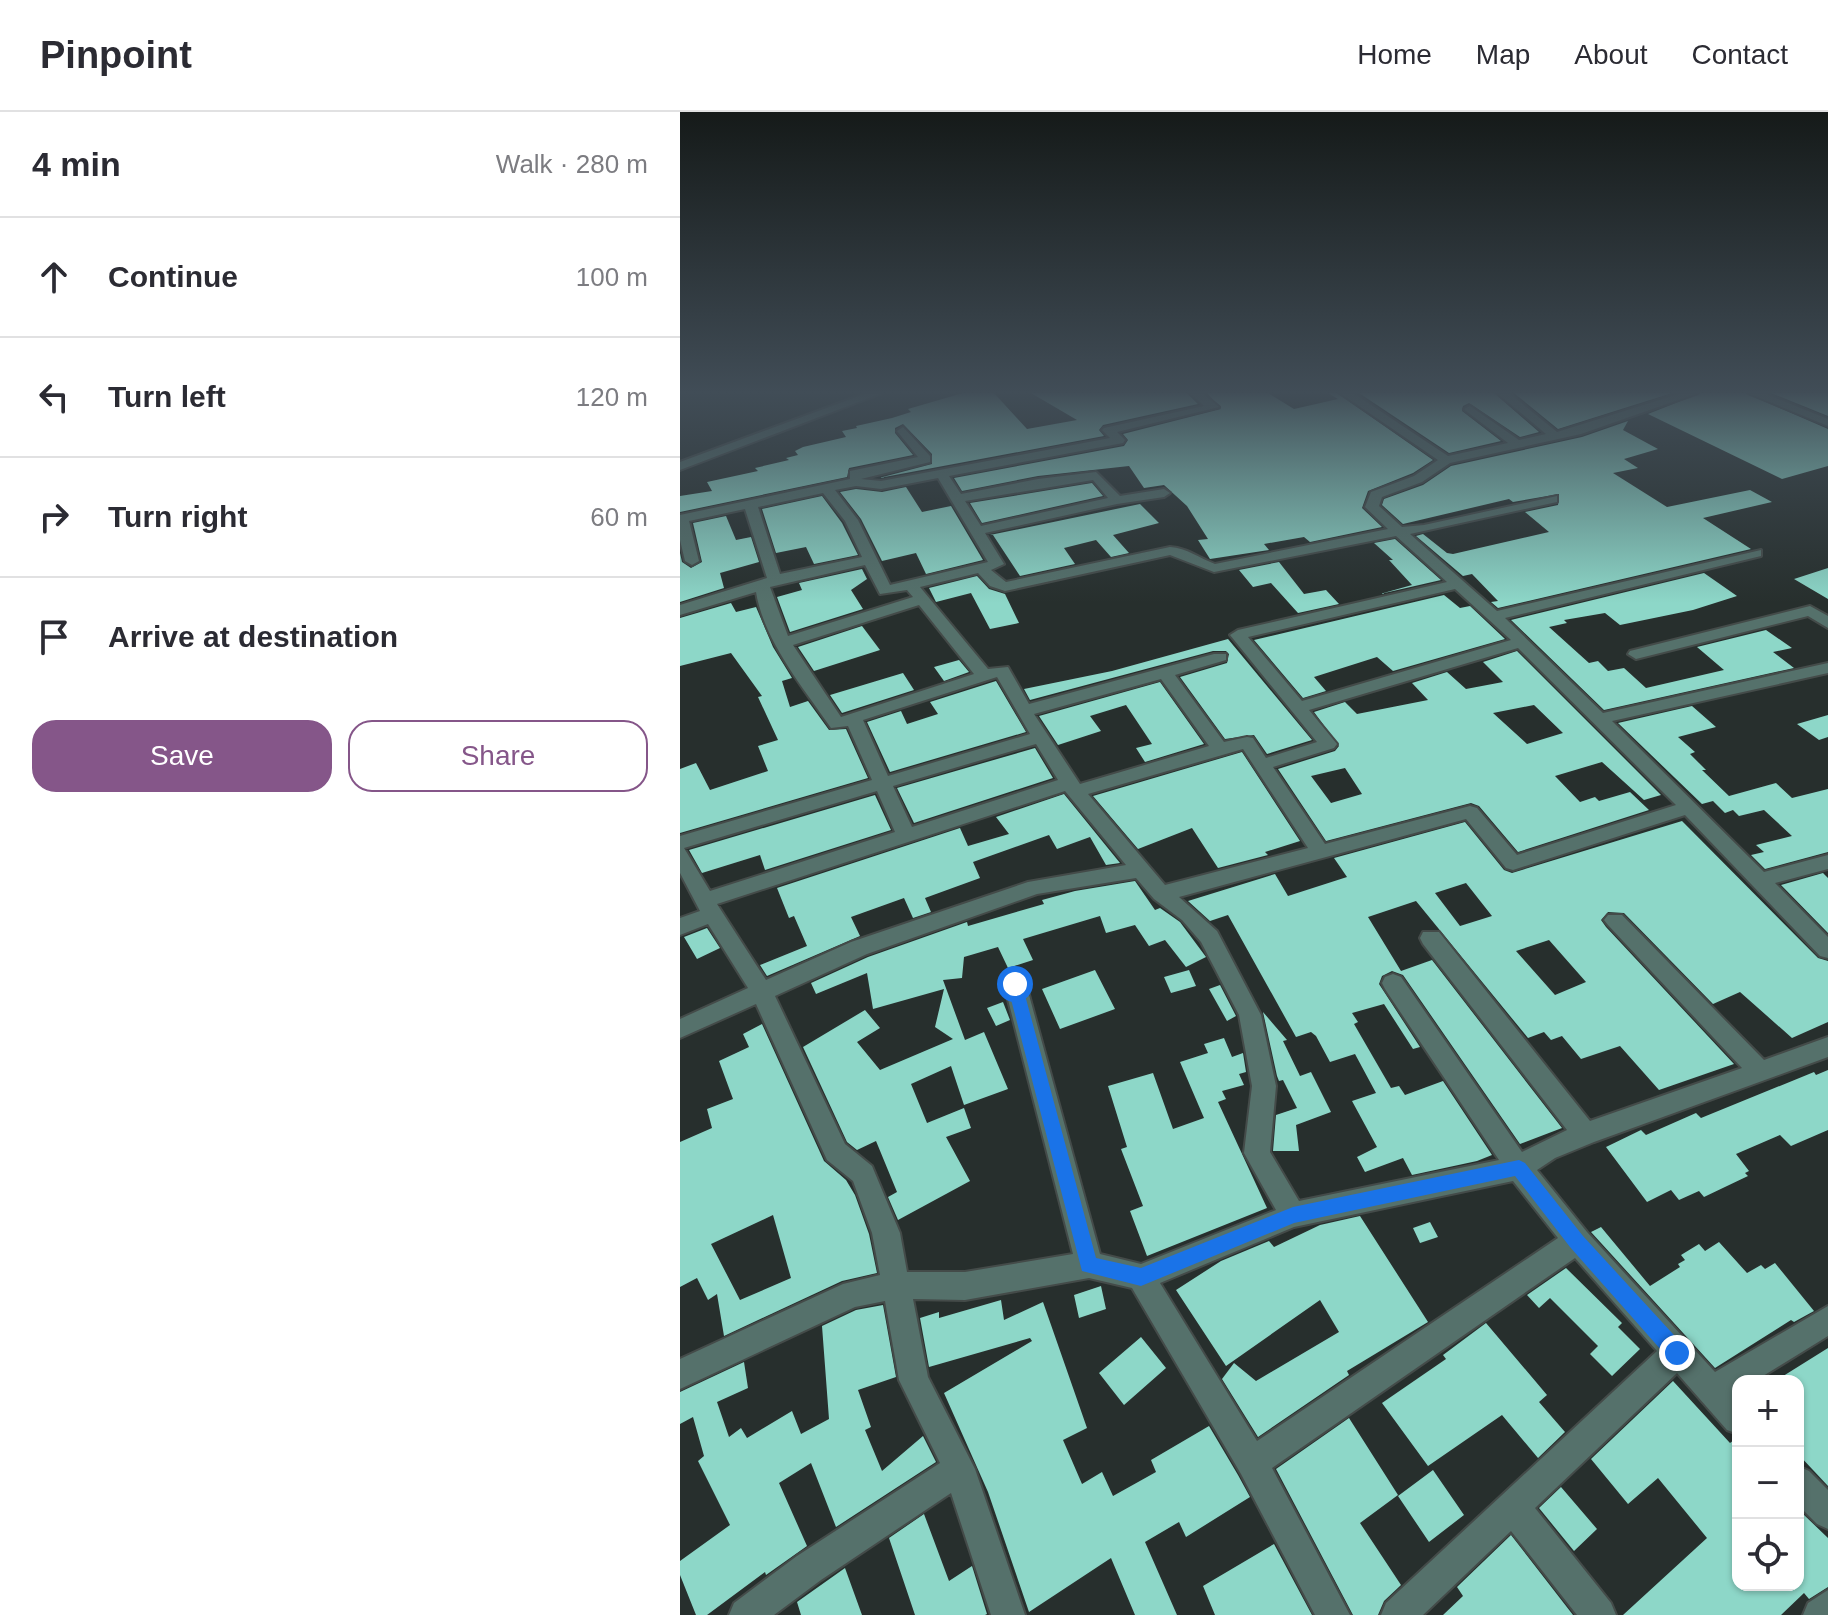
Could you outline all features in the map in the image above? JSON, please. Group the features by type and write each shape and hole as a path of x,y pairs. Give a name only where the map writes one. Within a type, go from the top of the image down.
{"street":[{"path":"856,482 854,474 906,463"},
{"path":"692,561 681,519 856,482 881,485 1000,463"},
{"path":"1441,463 1418,479 1376,495 1372,507 1522,642 1828,950"},
{"path":"827,489 851,520 885,591 997,564 942,474"},
{"path":"957,499 1038,483 1096,476 1117,500"},
{"path":"977,531 1117,500 1164,493"},
{"path":"981,568 995,583 1005,587 1170,551 1181,552 1191,560 1214,568 1398,531 1424,529 1552,499"},
{"path":"751,506 769,582 762,601 837,724 1002,670 1024,711 1073,787 1161,894 1189,915 1209,937 1250,1015 1264,1086 1257,1153 1293,1215"},
{"path":"1493,616 1756,553"},
{"path":"680,610 769,582 872,559"},
{"path":"1262,765 1328,744 1238,635 1458,584"},
{"path":"910,585 984,675"},
{"path":"785,642 922,599"},
{"path":"1636,654 1810,611 1828,623"},
{"path":"1298,708 1522,642"},
{"path":"1024,711 1220,657"},
{"path":"1600,719 1828,668"},
{"path":"1165,673 1220,749"},
{"path":"853,718 906,835"},
{"path":"680,843 882,781 1040,737"},
{"path":"680,927 708,907 906,835 1247,742 1319,850"},
{"path":"1161,894 1470,812 1513,863 1689,807"},
{"path":"680,854 708,907 762,992 836,1152 863,1174 886,1233 914,1380 959,1469 1008,1615"},
{"path":"1760,880 1828,862"},
{"path":"680,1029 859,948 1035,887 1142,870"},
{"path":"1615,920 1761,1072"},
{"path":"1431,938 1585,1134"},
{"path":"1393,983 1519,1168 1577,1241 1732,1413"},
{"path":"1015,984 1089,1265"},
{"path":"680,1374 853,1294 896,1285 965,1286 1089,1265 1141,1277 1293,1215 1519,1168 1546,1150 1585,1134 1828,1047"},
{"path":"1252,1463 1577,1241"},
{"path":"1141,1277 1252,1463 1333,1615"},
{"path":"1711,1391 1828,1320"},
{"path":"1398,1615 1677,1353"},
{"path":"746,1615 809,1568 959,1469"},
{"path":"1804,1488 1828,1513"},
{"path":"1513,1507 1599,1615"},
{"path":"1820,1615 1828,1607"}],"building":[{"path":"776,463 873,463 849,468 847,477 680,512 680,496 712,491 707,482 758,471 755,468"},
{"path":"959,463 879,478 932,464"},
{"path":"1033,463 1428,463 1413,473 1368,491 1362,508 1382,527 1310,542 1304,537 1264,544 1269,550 1210,559 1198,540 1208,539 1187,506 1164,485 1144,488 1129,466 1038,476 962,491 954,478"},
{"path":"1464,463 1630,463 1638,468 1613,473 1667,507 1750,490 1772,502 1703,518 1751,549 1498,608 1491,602 1498,601 1472,574 1463,576 1416,536 1423,534 1447,553 1453,554 1549,532 1525,512 1558,505 1559,494 1513,502 1509,499 1403,524 1382,505 1384,499 1423,485 1451,466"},
{"path":"1749,463 1828,463 1828,466 1782,479"},
{"path":"1092,483 1103,496 982,523 970,503"},
{"path":"906,487 922,512 951,506 983,560 926,574 916,553 882,561 861,519 840,492 856,489 882,492"},
{"path":"822,496 842,523 858,555 814,564 806,547 776,553 762,509"},
{"path":"1140,504 1159,523 1113,535 1129,553 1111,557 1096,540 1064,548 1075,564 1020,576 993,535 990,535"},
{"path":"726,516 736,540 751,537 759,562 720,573 724,588 680,602 680,553 682,562 691,568 702,562 693,523"},
{"path":"1395,539 1441,580 1380,594 1412,585 1389,560 1393,560 1374,543"},
{"path":"1279,562 1304,594 1326,590 1339,604 1298,613 1271,583 1253,587 1239,570"},
{"path":"1828,568 1828,599 1794,579"},
{"path":"862,569 867,579 851,590 863,609 790,632 777,597 802,590 799,583"},
{"path":"1704,573 1737,596 1693,610 1620,625 1605,613 1564,620 1567,623 1549,627 1589,663 1598,661 1608,671 1624,668 1646,688 1724,670 1697,647 1766,630 1792,648 1773,652 1794,668 1604,710 1511,620"},
{"path":"977,576 989,589 1005,594 1019,623 990,629 971,593 936,602 929,588"},
{"path":"1444,595 1460,608 1470,606 1505,639 1393,671 1377,657 1314,677 1326,691 1303,698 1254,640"},
{"path":"731,603 736,612 756,607 773,647 792,678 782,681 790,707 808,701 829,730 846,729 868,778 680,833 680,769 696,763 710,790 768,771 758,746 778,740 758,697 762,696 731,653 680,666 680,618"},
{"path":"862,626 880,650 814,671 798,647"},
{"path":"1228,639 1312,740 1267,754 1254,735 1225,739 1180,677 1227,663 1229,654 1226,651 1213,651 1030,700 1024,689 1112,671"},
{"path":"1517,651 1661,795 1644,800 1602,762 1555,776 1580,802 1595,797 1599,801 1630,792 1649,810 1518,852 1479,806 1471,803 1326,841 1278,769 1335,751 1339,746 1314,712 1345,702 1357,714 1428,700 1412,683 1447,672 1466,689 1503,682 1483,662","holes":["1534,705 1563,733 1527,744 1493,713","1345,768 1362,794 1331,803 1311,776"]},
{"path":"959,660 969,672 944,681 934,667"},
{"path":"903,673 914,690 842,713 830,695"},
{"path":"996,681 1026,732 890,772 867,722 901,711 907,724 938,714 930,702"},
{"path":"1160,682 1204,744 1145,762 1136,748 1152,744 1126,705 1090,716 1101,731 1058,745 1039,716"},
{"path":"1692,706 1716,727 1678,737 1695,752 1690,754 1706,770 1702,770 1729,796 1776,783 1792,798 1828,789 1828,852 1765,869 1751,855 1764,852 1756,845 1792,836 1764,810 1739,816 1733,810 1725,813 1713,801 1702,804 1618,723"},
{"path":"1828,715 1828,737 1819,740 1797,724"},
{"path":"1035,748 1053,778 914,823 897,788"},
{"path":"1242,752 1300,841 1265,852 1268,855 1218,868 1192,828 1138,849 1093,796"},
{"path":"1064,794 1120,863 1106,865 1090,837 1057,849 1049,835 973,862 980,878 925,898 931,912 913,918 904,898 851,917 860,936 767,976 760,965 807,946 794,916 789,918 777,888 960,828 968,846 1009,834 996,817"},
{"path":"875,795 891,830 765,870 760,855 702,873 689,850"},
{"path":"1682,821 1818,958 1828,961 1828,1022 1792,1038 1740,992 1713,1004 1624,913 1608,912 1601,920 1606,927 1734,1064 1659,1090 1620,1046 1581,1059 1562,1036 1551,1040 1544,1032 1528,1038 1416,901 1368,917 1401,971 1432,960 1562,1128 1520,1144 1403,975 1392,971 1382,976 1379,984 1420,1047 1413,1049 1384,1004 1352,1013 1358,1022 1354,1024 1391,1088 1399,1086 1405,1095 1443,1081 1492,1155 1412,1175 1403,1158 1365,1172 1357,1157 1377,1147 1352,1101 1376,1093 1355,1054 1330,1062 1311,1032 1296,1037 1228,915 1210,921 1188,901 1275,874 1288,896 1347,877 1334,858 1465,822 1504,870 1512,873","holes":["1466,883 1492,916 1460,926 1435,893","1549,940 1586,982 1555,995 1516,951"]},
{"path":"1823,873 1828,878 1828,933 1781,885"},
{"path":"1135,881 1155,910 1160,908 1180,922 1206,957 1186,967 1165,940 1149,946 1135,925 1106,933 1100,916 1023,939 1033,960 1008,968 998,947 964,957 962,978 943,980 965,1040 984,1032 1008,1089 964,1105 951,1066 911,1084 927,1123 964,1108 971,1128 946,1137 970,1181 898,1220 888,1197 897,1192 876,1141 857,1150 847,1142 803,1047 865,1010 880,1028 857,1042 880,1070 953,1039 935,1027 944,989 873,1009 867,973 816,994 811,983 868,957 967,922 968,926 1044,904 1042,900 1075,891"},
{"path":"707,928 720,948 697,959 684,937"},
{"path":"1095,970 1115,1009 1060,1029 1042,989"},
{"path":"1189,970 1196,986 1171,993 1164,977"},
{"path":"1220,985 1236,1016 1227,1021 1209,989"},
{"path":"1003,1002 1010,1020 996,1026 987,1008"},
{"path":"1263,1012 1287,1040 1283,1041 1300,1076 1311,1072 1331,1112 1296,1125 1299,1151 1273,1151 1276,1115 1297,1108 1283,1080 1279,1081 1277,1076"},
{"path":"762,1024 824,1161 846,1180 855,1195 869,1234 877,1273 842,1281 724,1336 717,1294 708,1300 697,1278 680,1287 680,1142 712,1128 707,1109 733,1099 719,1061 749,1047 743,1034","holes":["773,1215 791,1278 740,1300 711,1244"]},
{"path":"1224,1038 1232,1057 1243,1053 1246,1072 1239,1074 1244,1085 1222,1091 1226,1099 1218,1102 1267,1208 1147,1256 1130,1211 1143,1206 1121,1149 1127,1147 1108,1086 1153,1073 1173,1129 1204,1118 1180,1062 1208,1053 1204,1044"},
{"path":"1828,1070 1828,1130 1791,1146 1780,1135 1736,1154 1749,1171 1745,1173 1748,1176 1704,1197 1699,1191 1679,1200 1671,1190 1647,1202 1606,1147 1641,1130 1646,1135 1696,1113 1701,1118 1814,1072 1816,1075"},
{"path":"1360,1216 1428,1322 1347,1371 1349,1375 1258,1437 1222,1379 1234,1363 1256,1381 1339,1332 1320,1300 1226,1366 1176,1290 1221,1261 1269,1241 1274,1247 1320,1225"},
{"path":"1430,1222 1438,1237 1420,1243 1413,1228"},
{"path":"1601,1227 1650,1286 1680,1267 1678,1264 1685,1260 1681,1255 1699,1244 1705,1251 1719,1242 1747,1273 1761,1265 1765,1269 1775,1263 1814,1311 1794,1322 1791,1320 1715,1368 1591,1232"},
{"path":"1566,1268 1622,1323 1618,1327 1640,1349 1612,1376 1590,1354 1598,1346 1550,1298 1539,1308 1527,1295"},
{"path":"1101,1286 1106,1309 1079,1318 1074,1295"},
{"path":"1001,1300 1004,1320 1043,1302 1087,1428 1063,1440 1082,1484 1102,1472 1113,1496 1156,1472 1151,1460 1209,1426 1238,1475 1250,1497 1186,1537 1179,1522 1145,1542 1177,1615 1135,1615 1111,1558 1029,1612 988,1492 944,1393 1032,1341 1030,1338 929,1367 920,1318 939,1312 939,1318"},
{"path":"883,1305 896,1377 858,1390 871,1427 865,1430 882,1471 923,1436 936,1462 836,1527 811,1463 779,1483 807,1546 766,1575 765,1572 707,1615 696,1615 680,1575 680,1561 730,1525 698,1461 704,1456 693,1417 680,1424 680,1392 744,1362 748,1388 717,1402 729,1437 741,1428 747,1438 792,1411 801,1434 829,1419 822,1326 856,1310"},
{"path":"1486,1323 1547,1395 1539,1402 1565,1432 1538,1458 1502,1415 1428,1466 1382,1403 1446,1359 1443,1355"},
{"path":"1141,1337 1166,1368 1124,1405 1099,1373"},
{"path":"1828,1348 1828,1486 1804,1460 1804,1375 1785,1375"},
{"path":"1673,1381 1730,1443 1732,1442 1732,1591 1804,1591 1804,1515 1828,1538 1828,1587 1809,1599 1804,1593 1781,1615 1623,1615 1707,1538 1658,1478 1628,1504 1591,1459"},
{"path":"1349,1418 1398,1495 1360,1523 1401,1585 1384,1601 1378,1615 1353,1615 1276,1469"},
{"path":"1433,1470 1464,1515 1429,1542 1398,1496"},
{"path":"1561,1487 1597,1529 1574,1551 1539,1508"},
{"path":"924,1514 949,1581 972,1566 987,1614 915,1615 889,1538"},
{"path":"1511,1535 1573,1615 1443,1615 1463,1596 1457,1587"},
{"path":"1274,1544 1312,1615 1215,1615 1203,1586"},
{"path":"845,1568 862,1615 801,1615 797,1602"}],"route":[{"path":"1015,984 1089,1265 1141,1277 1293,1215 1519,1168 1577,1241 1677,1353"}]}
